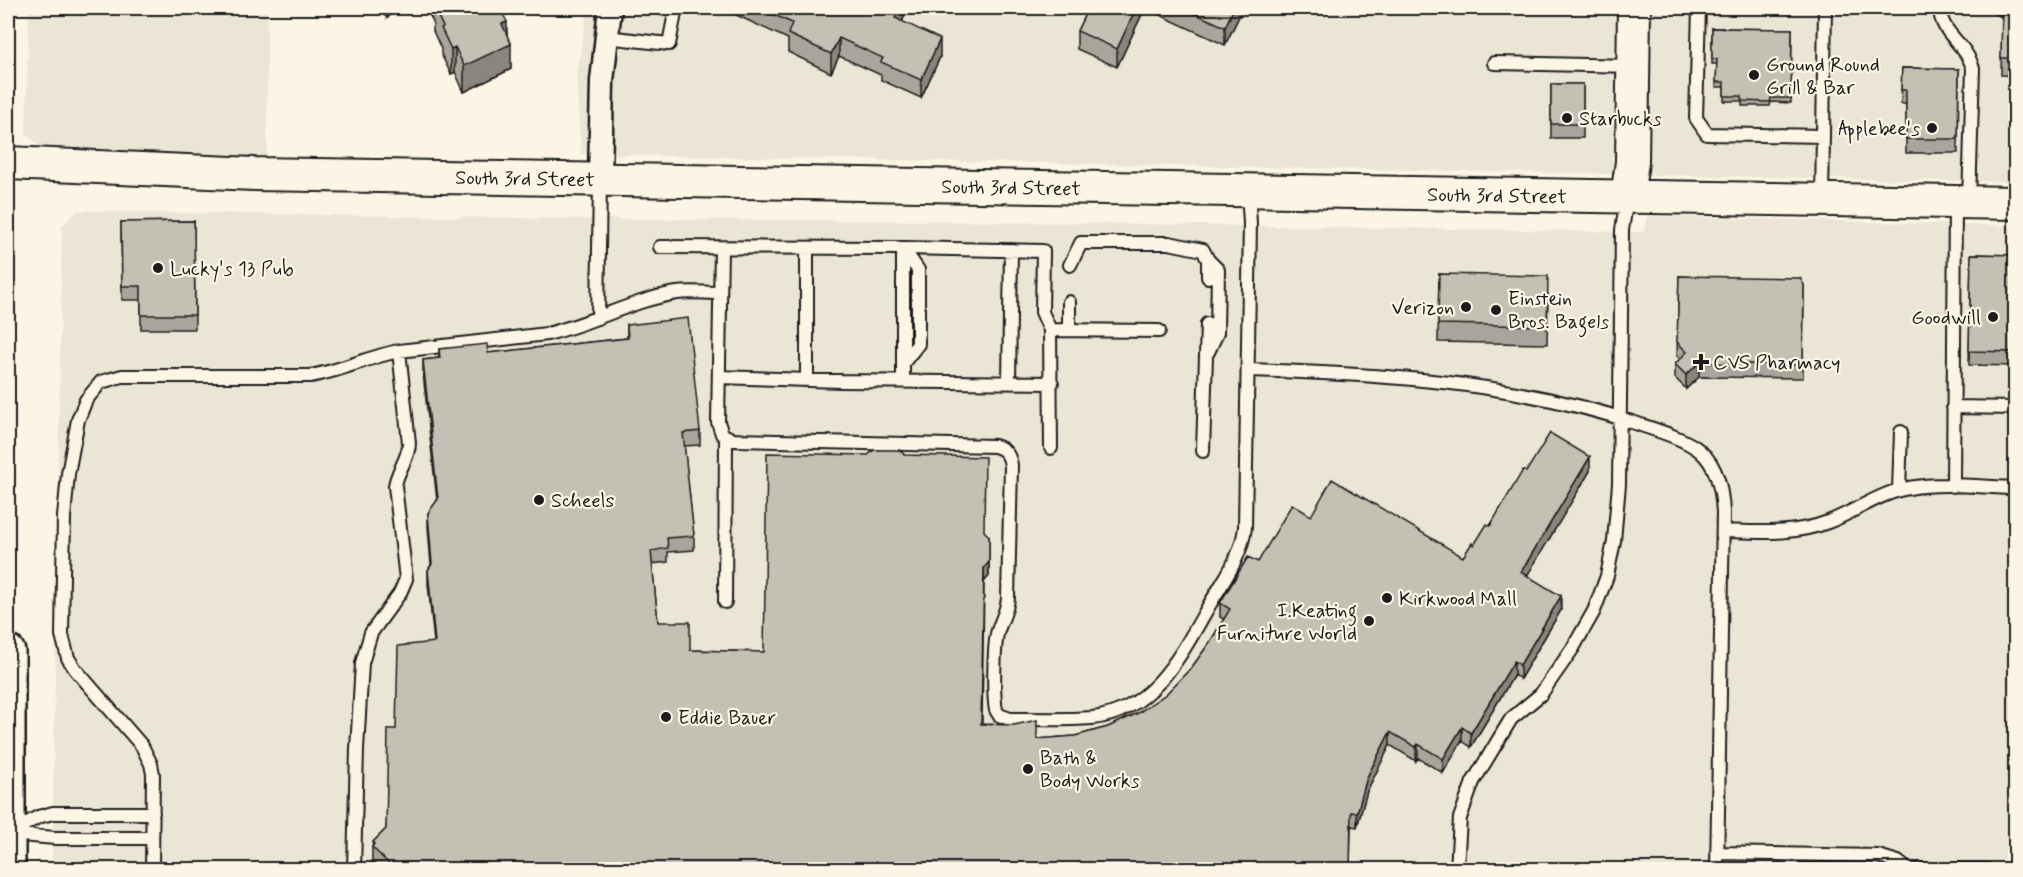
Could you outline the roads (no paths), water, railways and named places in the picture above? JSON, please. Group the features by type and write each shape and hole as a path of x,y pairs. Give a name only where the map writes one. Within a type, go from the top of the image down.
{"main road":[{"path":"8,651 8,870"}],"street":[{"path":"600,179 601,104 610,8"},
{"path":"1627,197 1632,162 1634,8"},
{"name":"South 3rd Street","path":"8,163 254,174 2016,203"}],"lane":[{"path":"606,37 669,44 676,8"},
{"path":"1699,8 1696,118 1707,135 1823,136"},
{"path":"1822,200 1825,8"},
{"path":"1940,8 1943,26 1969,56 1973,68 1962,202 1953,407 1953,486"},
{"path":"1494,63 1634,66"},
{"path":"598,318 600,179"},
{"path":"721,248 718,422 722,434 733,440 1002,448 1007,453 1011,465 1008,606 996,641 996,710 999,715 1010,719 1094,718 1114,713 1131,705 1148,694 1163,679 1186,645 1241,550 1245,527 1250,223 1248,190"},
{"path":"1457,870 1458,828 1462,809 1473,782 1511,719 1524,707 1534,702 1573,648 1601,594 1611,558 1619,484 1622,230 1627,197"},
{"path":"1070,265 1082,243 1168,243 1203,250 1208,260 1218,270 1217,333 1206,356"},
{"path":"660,247 1043,251 1042,312 1050,330 1052,448"},
{"path":"807,248 807,380"},
{"path":"903,248 903,381"},
{"path":"1009,381 1011,250"},
{"path":"1208,260 1208,277"},
{"path":"152,870 153,774 147,754 75,669 62,635 66,491 78,420 86,400 101,382 122,376 310,376 331,372 380,354 565,330 678,293 719,293"},
{"path":"1069,303 1069,329"},
{"path":"1203,452 1207,324"},
{"path":"1050,330 1159,331"},
{"path":"354,870 362,663 370,633 400,593 406,579 395,486 398,472 407,457 409,443 399,351"},
{"path":"1248,370 1322,373 1483,387 1543,396 1620,417 1689,444 1705,456 1716,473 1720,487 1723,531 1717,870"},
{"path":"719,377 1052,383"},
{"path":"1953,407 2016,408"},
{"path":"1899,490 1900,432"},
{"path":"725,602 726,438"},
{"path":"1723,531 1784,532 1811,528 1899,490 1920,486 2016,488"},
{"path":"8,834 38,817 53,813 153,813"},
{"path":"8,834 33,838 152,838"},
{"path":"1717,853 1878,856 1898,862 1907,869 1987,870"}],"place":[{"name":"Ground Round Grill & Bar","path":"1754,75"},
{"name":"Starbucks","path":"1567,118"},
{"name":"Applebee's","path":"1932,128"},
{"name":"Lucky's 13 Pub","path":"158,268"},
{"name":"Verizon","path":"1466,307"},
{"name":"Einstein Bros. Bagels","path":"1496,310"},
{"name":"Goodwill","path":"1993,317"},
{"name":"CVS Pharmacy","path":"1701,362"},
{"name":"Scheels","path":"539,500"},
{"name":"Kirkwood Mall","path":"1387,598"},
{"name":"I.Keating Furniture World","path":"1369,621"},
{"name":"Eddie Bauer","path":"666,717"},
{"name":"Bath & Body Works","path":"1028,769"}]}
